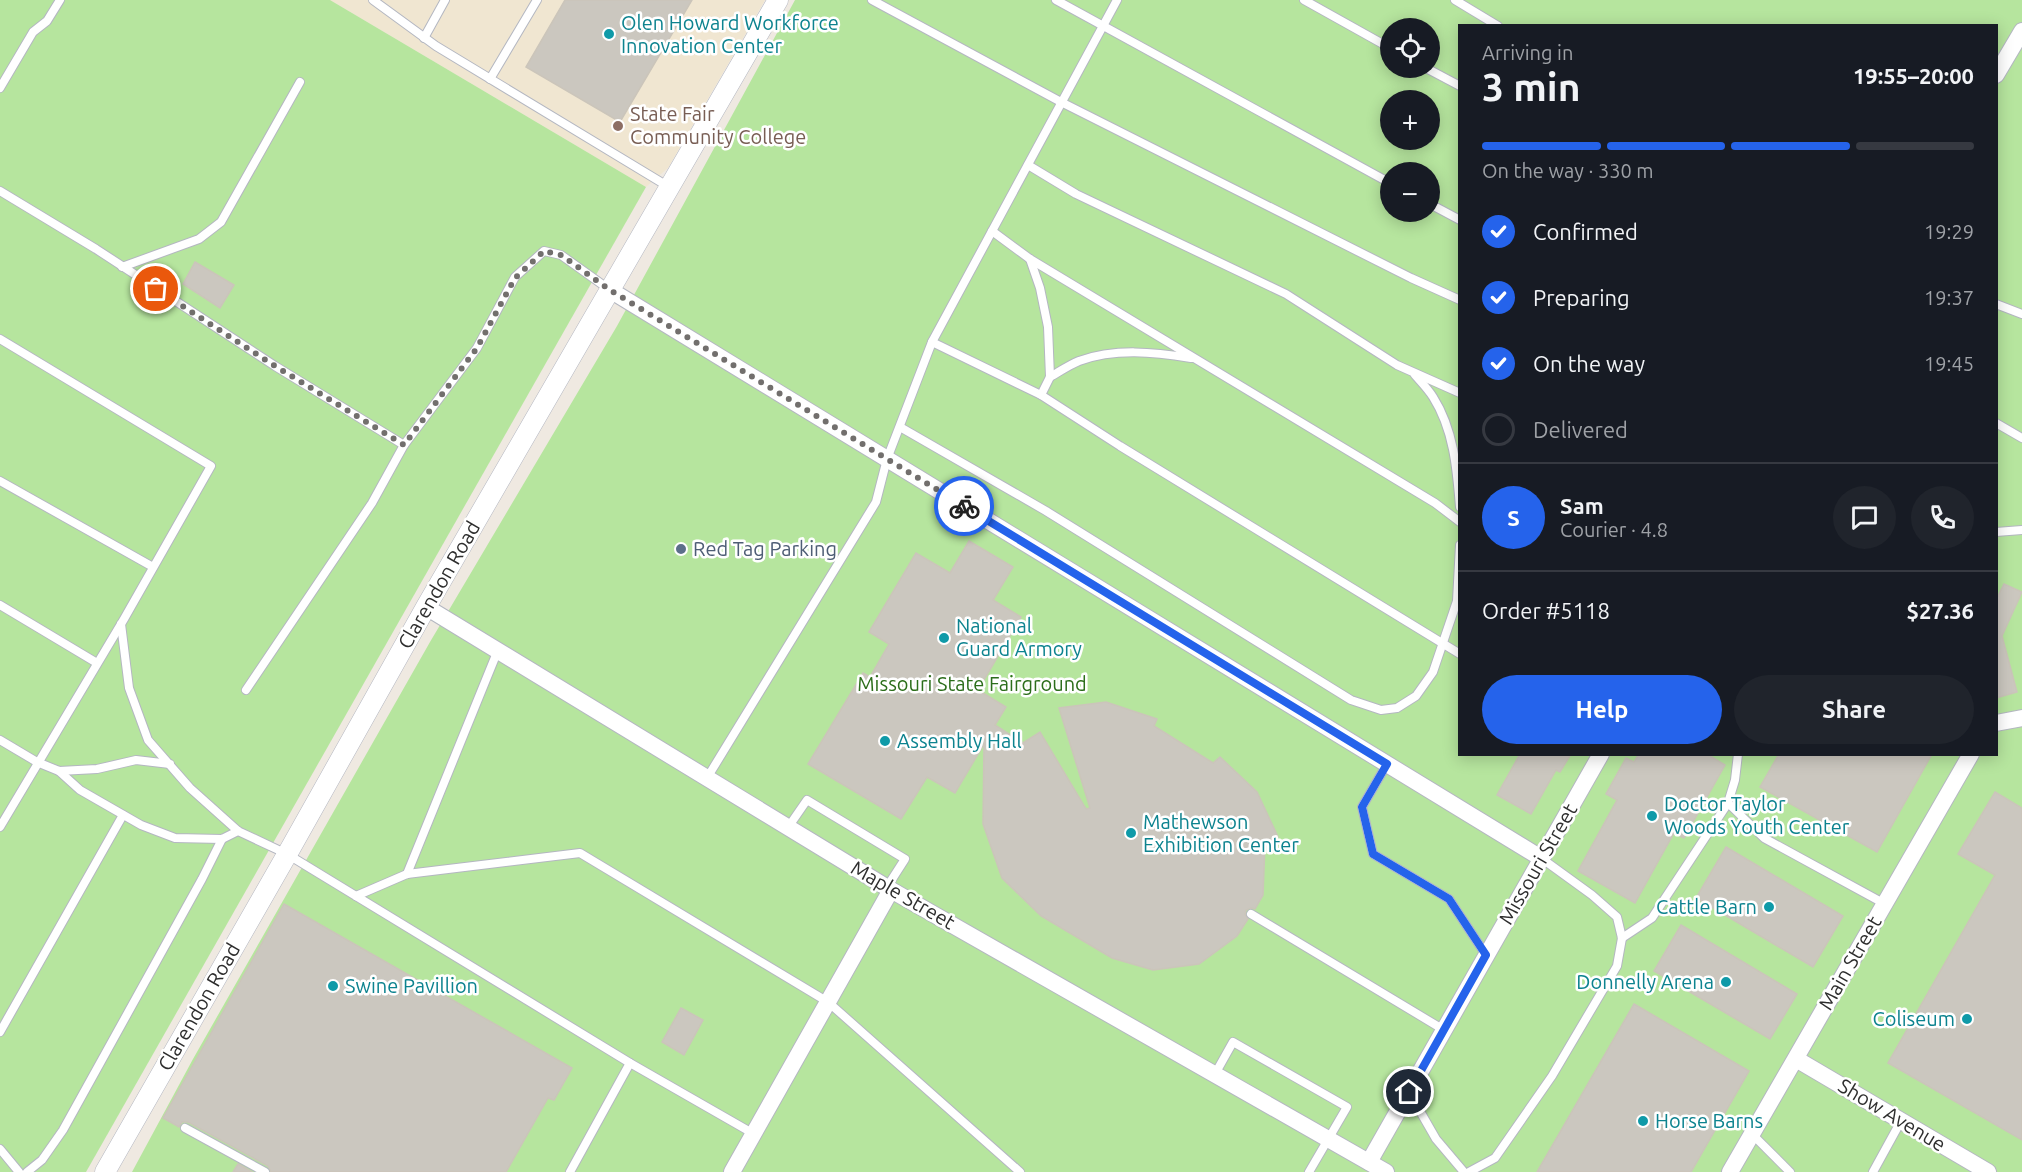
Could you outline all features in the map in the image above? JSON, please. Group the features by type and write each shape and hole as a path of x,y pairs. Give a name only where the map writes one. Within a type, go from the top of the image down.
{"street":[{"name":"Clarendon Road","path":"105,1172 426,607 778,0"},
{"path":"1998,72 2022,31"},
{"path":"610,290 1541,858"},
{"name":"Maple Street","path":"426,607 889,888 1386,1172"},
{"path":"1998,723 2022,718"},
{"name":"Missouri Street","path":"1369,1162 1600,756"},
{"name":"Main Street","path":"1730,1172 1970,756"},
{"path":"732,1172 889,888"},
{"name":"Show Avenue","path":"1796,1059 1988,1172"}],"lane":[{"path":"0,88 33,32 47,21 60,0"},
{"path":"373,0 424,38 669,187"},
{"path":"424,38 445,0"},
{"path":"490,79 537,0"},
{"path":"872,0 1061,102 1411,279 1458,299"},
{"path":"1056,0 1380,177"},
{"path":"707,778 876,502 887,459 932,342 1117,0"},
{"path":"1304,0 1380,42"},
{"path":"1455,0 1495,24"},
{"path":"1440,75 1458,85"},
{"path":"122,267 199,239 221,222 300,82"},
{"path":"1028,165 1076,194 1286,294 1397,365 1458,392"},
{"path":"0,191 404,445"},
{"path":"1440,209 1458,219"},
{"path":"992,231 1030,259 1436,502 1458,520"},
{"path":"246,690 372,503 404,445 477,348 515,278 544,251 561,255 610,290"},
{"path":"1030,259 1040,288 1048,327 1050,377 1041,395"},
{"path":"1998,305 2022,314"},
{"path":"0,339 211,466 121,624 0,827"},
{"path":"932,342 1041,395 1120,446 1458,653"},
{"path":"1050,377 1078,362 1103,355 1151,351 1196,359"},
{"path":"1413,372 1433,396 1448,427 1458,480"},
{"path":"1998,424 2022,438"},
{"path":"900,427 1046,511 1351,700 1381,710 1397,708 1416,696 1433,672 1457,601 1458,582"},
{"path":"0,481 153,567"},
{"path":"1998,532 2022,530"},
{"path":"0,605 97,663"},
{"path":"121,624 129,688 147,740 190,788 238,831 287,854 630,1063 754,1134"},
{"path":"407,874 498,650"},
{"path":"0,740 38,762 59,771 80,789 123,815 141,825 175,838 222,839 238,831"},
{"path":"1622,938 1652,918 1728,803 1738,756"},
{"path":"59,771 97,769 136,760 170,764"},
{"path":"1387,764 1362,807 1373,854 1449,899 1486,955"},
{"path":"789,826 807,801 905,859 889,888"},
{"path":"1728,803 1764,838 1885,904"},
{"path":"0,1032 123,815"},
{"path":"27,1172 42,1160 63,1130 222,839"},
{"path":"356,896 407,874 580,853 828,1002 1020,1172"},
{"path":"1469,1172 1495,1158 1552,1076 1617,966 1622,938 1617,917 1592,895 1541,858"},
{"path":"1251,914 1444,1030"},
{"path":"1215,1074 1233,1042 1347,1107 1309,1172"},
{"path":"570,1172 630,1063"},
{"path":"1409,1092 1436,1139 1464,1172"},
{"path":"1873,1172 1901,1121"},
{"path":"185,1128 265,1172"},
{"path":"1752,1134 1790,1172"},
{"path":"0,1149 19,1172"}],"shaded area":[{"name":"State Fair Community College","path":"330,0 765,0 668,168 646,187"}],"green space":[{"path":"0,0 330,0 646,187 86,1172 0,1172"},
{"name":"Missouri State Fairground","path":"795,0 2022,0 2022,1172 132,1172 193,1059 430,642 617,326"}],"building":[{"name":"Olen Howard Workforce Innovation Center","path":"565,0 692,0 620,122 526,67"},
{"path":"195,262 234,285 220,308 183,284"},
{"name":"Mathewson Exhibition Center","path":"969,541 1013,567 993,600 1021,617 978,690 1006,707 995,725 1023,743 1040,732 1086,809 1090,808 1059,708 1106,702 1157,719 1154,726 1213,763 1220,757 1257,792 1278,837 1265,843 1263,895 1255,909 1246,910 1245,914 1248,919 1237,936 1199,964 1153,970 1112,958 1041,916 1002,878 983,824 984,744 955,793 927,777 901,819 808,764 863,673 870,677 889,644 869,632 916,553 950,573"},
{"path":"2004,584 2022,592 2002,636 2017,692 1998,697 1998,596"},
{"path":"1519,756 1570,756 1560,772 1556,770 1531,814 1497,795"},
{"name":"Doctor Taylor Woods Youth Center","path":"1638,756 1710,756 1725,765 1684,838 1674,833 1635,903 1578,871 1617,800 1606,794 1626,758 1634,762"},
{"path":"1778,756 1931,756 1877,852 1760,787"},
{"name":"Coliseum","path":"1995,792 2022,808 2022,1140 1888,1063 1995,875 1958,854"},
{"name":"Cattle Barn","path":"1726,847 1843,916 1813,967 1696,898"},
{"name":"Swine Pavillion","path":"284,904 572,1068 554,1100 548,1098 506,1172 271,1172 268,1166 188,1122 182,1122 179,1127 163,1118"},
{"name":"Donnelly Arena","path":"1681,925 1797,994 1770,1039 1654,971"},
{"name":"Horse Barns","path":"1634,1004 1749,1071 1691,1172 1537,1172"},
{"path":"681,1008 703,1020 684,1055 662,1042"},
{"path":"238,1164 252,1172 233,1172"}],"way so far":[{"path":"156,289 275,366 404,445 477,348 515,278 544,251 561,255 610,290 964,506"}],"place":[{"name":"Olen Howard Workforce Innovation Center","path":"609,34"},
{"name":"State Fair Community College","path":"618,126"},
{"name":"Red Tag Parking","path":"681,549"},
{"name":"National Guard Armory","path":"944,638"},
{"name":"Assembly Hall","path":"885,741"},
{"name":"Doctor Taylor Woods Youth Center","path":"1652,816"},
{"name":"Mathewson Exhibition Center","path":"1131,833"},
{"name":"Cattle Barn","path":"1769,907"},
{"name":"Donnelly Arena","path":"1726,982"},
{"name":"Swine Pavillion","path":"333,986"},
{"name":"Coliseum","path":"1967,1019"},
{"name":"Horse Barns","path":"1643,1121"}],"route":[{"path":"964,506 1387,764 1362,807 1373,854 1449,899 1486,955 1409,1092"}]}
